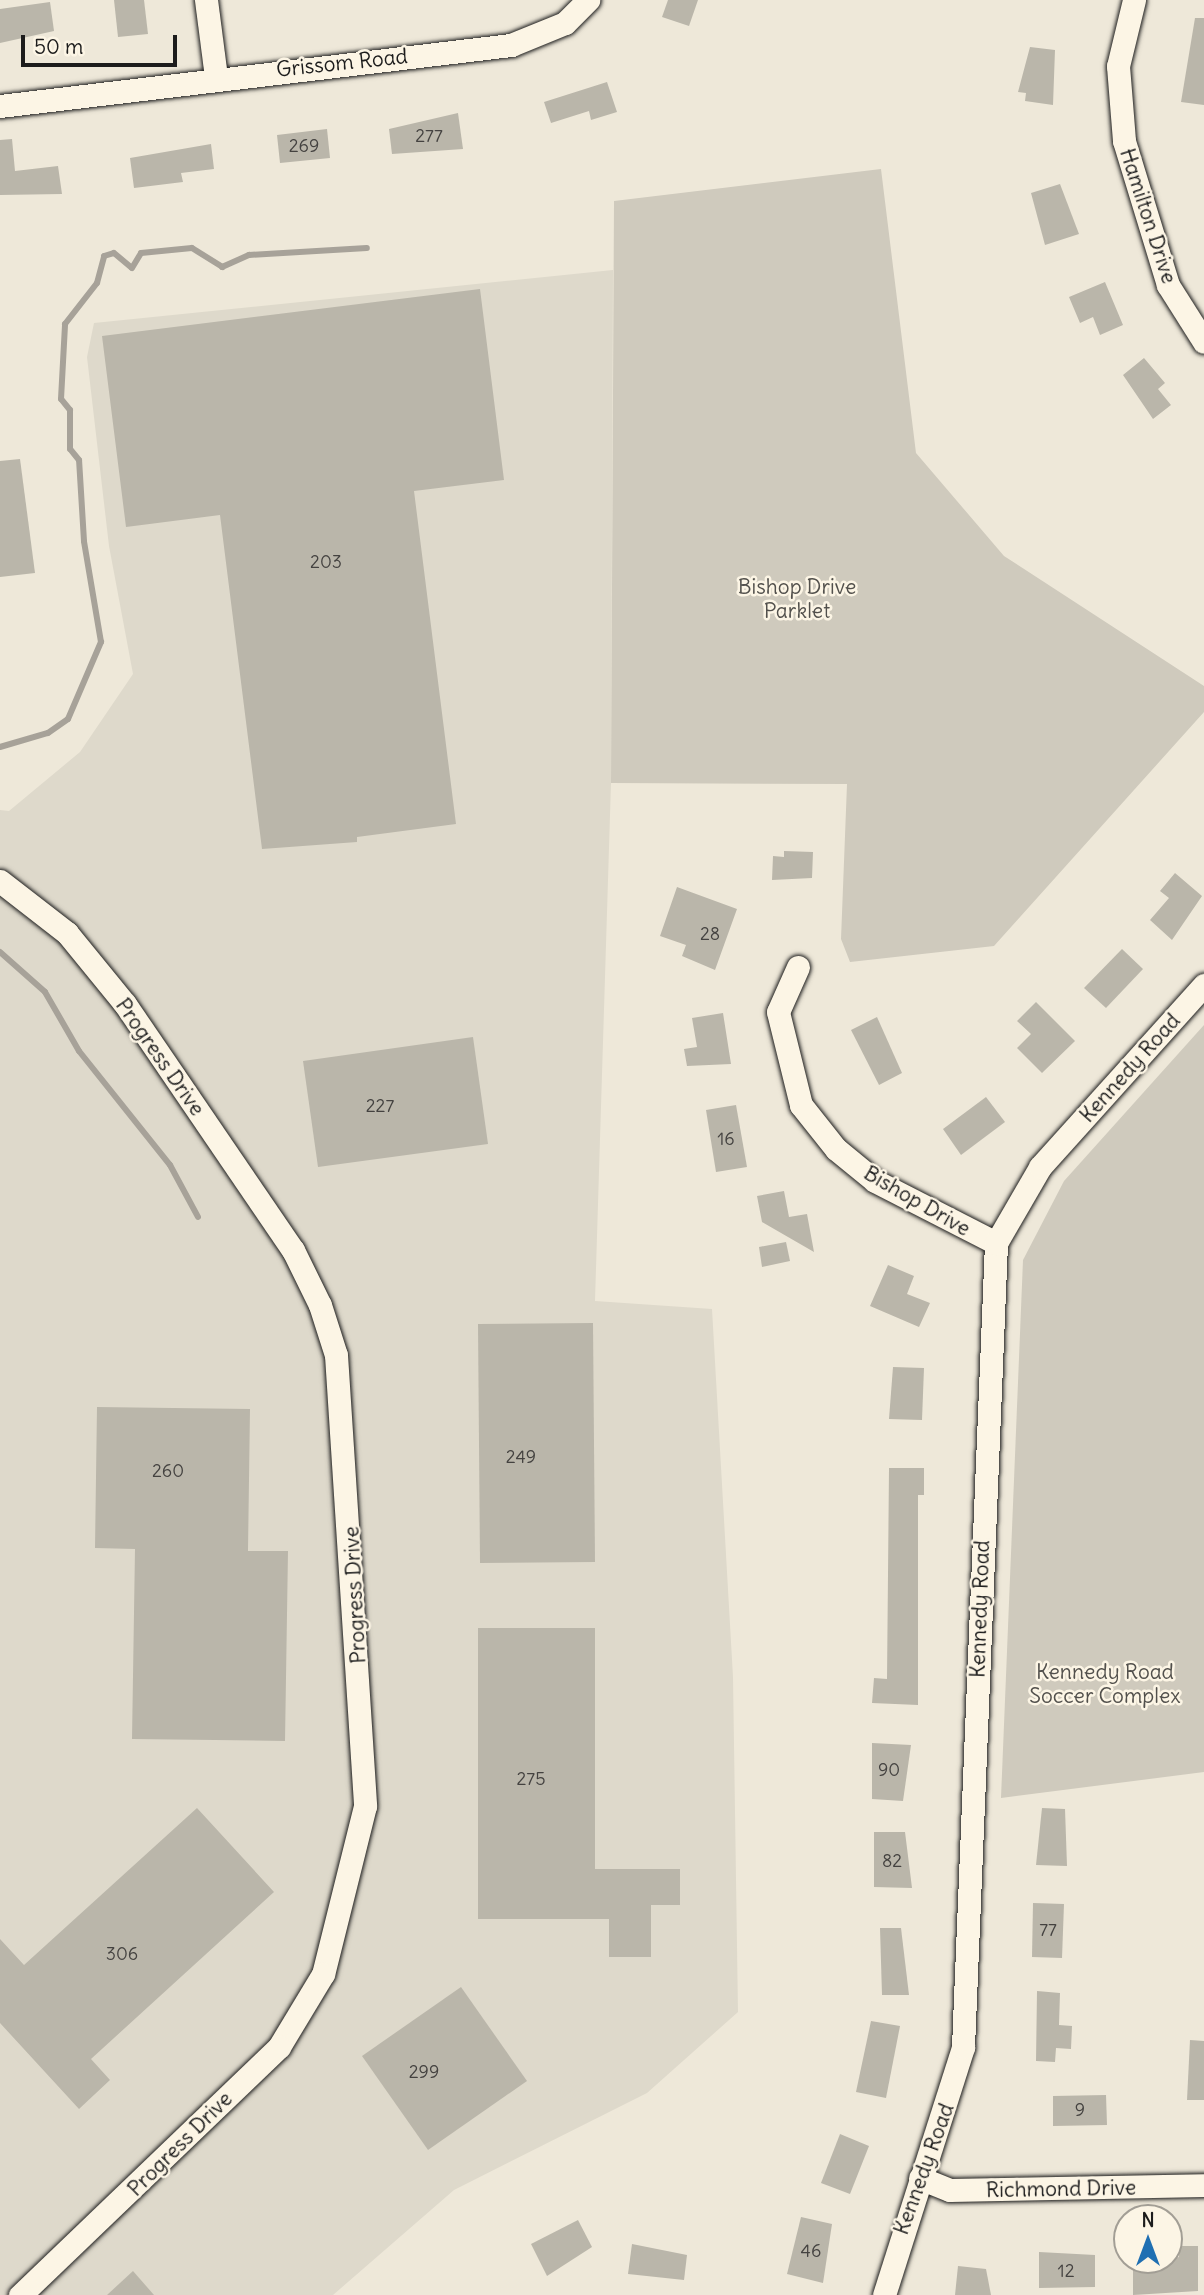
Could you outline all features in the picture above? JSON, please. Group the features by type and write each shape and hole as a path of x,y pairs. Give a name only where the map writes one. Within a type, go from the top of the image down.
{"street":[{"path":"206,0 216,77"},
{"name":"Grissom Road","path":"0,106 216,77 511,45 565,23 589,0"},
{"name":"Hamilton Drive","path":"1134,0 1118,66 1124,141 1168,285 1204,342"},
{"name":"Progress Drive","path":"0,881 67,933 125,1004 293,1250 320,1306 336,1355 365,1806 323,1974 279,2047 20,2295"},
{"name":"Bishop Drive","path":"798,967 778,1012 801,1105 836,1149 875,1181 996,1243"},
{"name":"Kennedy Road","path":"884,2295 920,2178 945,2119 963,2047 996,1243 1040,1167 1204,985"},
{"name":"Richmond Drive","path":"920,2178 950,2190 1204,2185"}],"shaded area":[{"path":"613,270 611,783 595,1301 712,1309 733,1677 738,2012 647,2093 454,2190 333,2295 0,2295 0,810 9,811 80,752 133,674 109,546 87,357 94,323"}],"green space":[{"name":"Bishop Drive Parklet","path":"881,169 916,453 1004,556 1204,686 1204,712 994,946 850,962 841,939 847,784 611,783 614,201"},
{"name":"Kennedy Road Soccer Complex","path":"1204,1025 1204,1772 1001,1798 1023,1260 1064,1181"}],"building":[{"path":"114,0 144,0 148,34 118,37"},
{"path":"668,0 698,0 689,26 662,17"},
{"path":"50,2 54,31 0,43 0,9"},
{"path":"1195,18 1204,18 1204,105 1181,102"},
{"path":"1030,47 1055,50 1053,105 1025,101 1026,93 1018,92"},
{"path":"607,82 617,112 591,120 589,111 551,123 544,102"},
{"path":"458,113 463,149 392,154 389,129"},
{"path":"327,129 330,158 280,163 277,135"},
{"path":"12,139 15,171 58,166 62,194 0,195 0,140"},
{"path":"211,144 214,169 181,173 183,182 134,188 130,158"},
{"path":"1060,184 1079,234 1045,245 1031,193"},
{"path":"1105,282 1123,325 1100,335 1093,317 1080,323 1069,297"},
{"path":"480,289 504,480 414,491 456,824 357,837 357,842 262,849 220,515 126,527 102,336"},
{"path":"1144,358 1165,383 1158,389 1171,405 1153,419 1123,375"},
{"path":"20,459 35,573 0,577 0,461"},
{"path":"784,851 813,852 812,878 772,880 773,856 784,857"},
{"path":"1175,873 1202,896 1172,940 1150,920 1169,898 1160,891"},
{"path":"677,887 737,909 715,970 682,956 686,945 660,936"},
{"path":"1122,949 1143,969 1106,1008 1084,988"},
{"path":"1036,1002 1075,1041 1042,1073 1017,1048 1031,1034 1017,1021"},
{"path":"723,1013 731,1064 687,1066 684,1049 697,1047 692,1018"},
{"path":"877,1017 902,1073 879,1085 851,1030"},
{"path":"473,1037 488,1144 318,1167 303,1061"},
{"path":"986,1097 1005,1122 961,1155 943,1129"},
{"path":"736,1105 747,1167 716,1172 706,1110"},
{"path":"784,1191 789,1217 807,1214 814,1252 762,1222 757,1196"},
{"path":"786,1242 790,1261 762,1267 759,1247"},
{"path":"888,1265 914,1276 907,1294 930,1303 919,1327 870,1306"},
{"path":"593,1323 595,1562 480,1563 478,1324"},
{"path":"893,1367 924,1368 922,1420 889,1419"},
{"path":"97,1407 250,1409 248,1551 288,1551 285,1741 132,1739 135,1549 95,1548"},
{"path":"889,1468 924,1468 924,1495 918,1495 918,1705 872,1703 874,1678 887,1679"},
{"path":"478,1628 595,1628 595,1869 680,1869 680,1905 651,1905 651,1957 609,1957 609,1919 478,1919"},
{"path":"872,1743 911,1745 903,1801 872,1799"},
{"path":"197,1808 274,1892 91,2059 110,2080 79,2109 0,2023 0,1939 24,1965"},
{"path":"1042,1808 1065,1809 1067,1866 1036,1865"},
{"path":"874,1832 905,1832 912,1888 874,1887"},
{"path":"1033,1903 1064,1904 1062,1958 1032,1957"},
{"path":"880,1928 901,1928 909,1995 882,1995"},
{"path":"461,1987 527,2081 428,2150 362,2056"},
{"path":"1037,1991 1060,1993 1059,2025 1072,2026 1071,2049 1056,2048 1055,2062 1036,2061"},
{"path":"871,2021 900,2026 886,2098 856,2092"},
{"path":"1190,2040 1204,2041 1204,2100 1187,2100"},
{"path":"1106,2095 1107,2125 1053,2126 1053,2096"},
{"path":"840,2134 869,2146 850,2194 821,2183"},
{"path":"801,2217 832,2224 823,2283 787,2274"},
{"path":"578,2220 592,2247 547,2276 531,2244"},
{"path":"632,2244 687,2255 684,2280 628,2274"},
{"path":"1183,2246 1198,2246 1198,2291 1133,2295 1133,2274 1183,2274"},
{"path":"1039,2252 1095,2255 1095,2287 1039,2288"},
{"path":"958,2266 986,2269 991,2295 955,2295"},
{"path":"133,2271 154,2295 107,2295"}],"waterway":[{"path":"0,747 48,733 68,719 101,642 84,541 79,460 70,449 70,410 61,399 65,324 97,283 104,256 114,253 132,268 141,253 192,248 222,267 249,255 367,248"},
{"path":"0,952 45,992 79,1051 170,1165 198,1217"}]}
